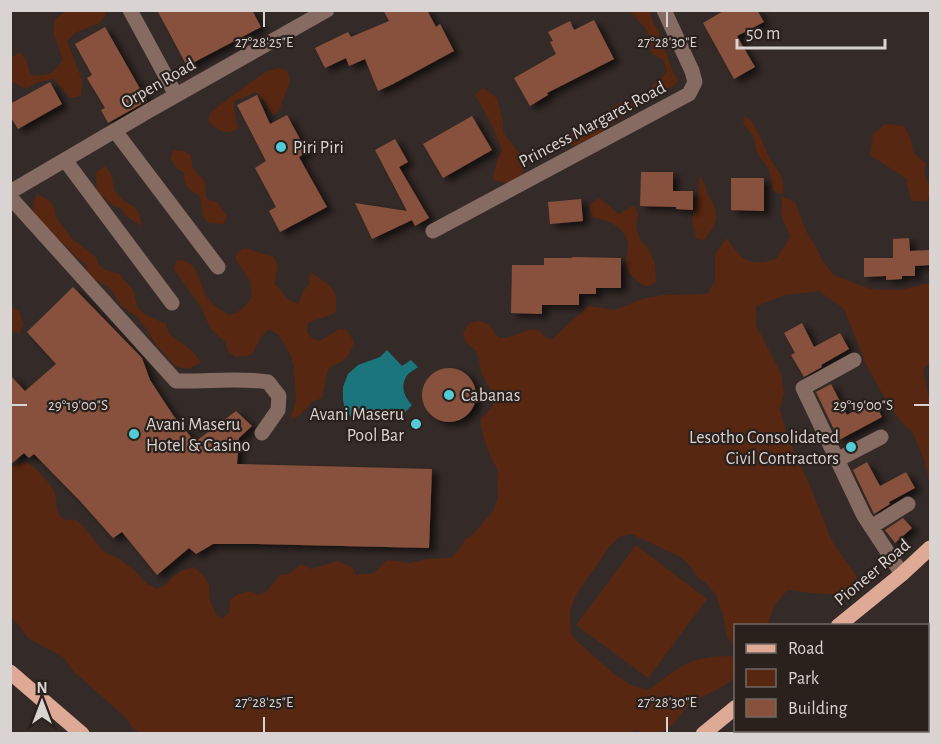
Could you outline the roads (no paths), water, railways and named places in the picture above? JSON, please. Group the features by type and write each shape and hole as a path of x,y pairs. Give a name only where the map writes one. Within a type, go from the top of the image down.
{"main road":[{"name":"Pioneer Road","path":"840,624 930,548"},
{"path":"10,672 82,734"},
{"path":"703,734 734,709"}],"street":[{"path":"129,10 176,95"},
{"name":"Orpen Road","path":"10,192 327,10"},
{"name":"Princess Margaret Road","path":"433,231 689,94 695,82 692,71 664,10"},
{"path":"115,130 218,267"},
{"path":"65,160 172,303"},
{"path":"10,197 176,381 250,380 268,382 279,396 278,410 262,433"},
{"path":"854,360 803,388 864,516 902,574"},
{"path":"837,460 881,437"},
{"path":"871,527 909,504"}],"water":[{"path":"387,350 402,366 411,360 418,367 407,376 403,385 405,396 412,405 401,416 390,413 367,420 352,418 345,410 343,400 343,387 348,374 358,365 380,357"}],"place":[{"name":"Piri Piri","path":"281,147"},
{"name":"Cabanas","path":"449,395"},
{"name":"Avani Maseru Pool Bar","path":"416,424"},
{"name":"Avani Maseru Hotel & Casino","path":"134,434"},
{"name":"Lesotho Consolidated Civil Contractors","path":"851,447"}]}
